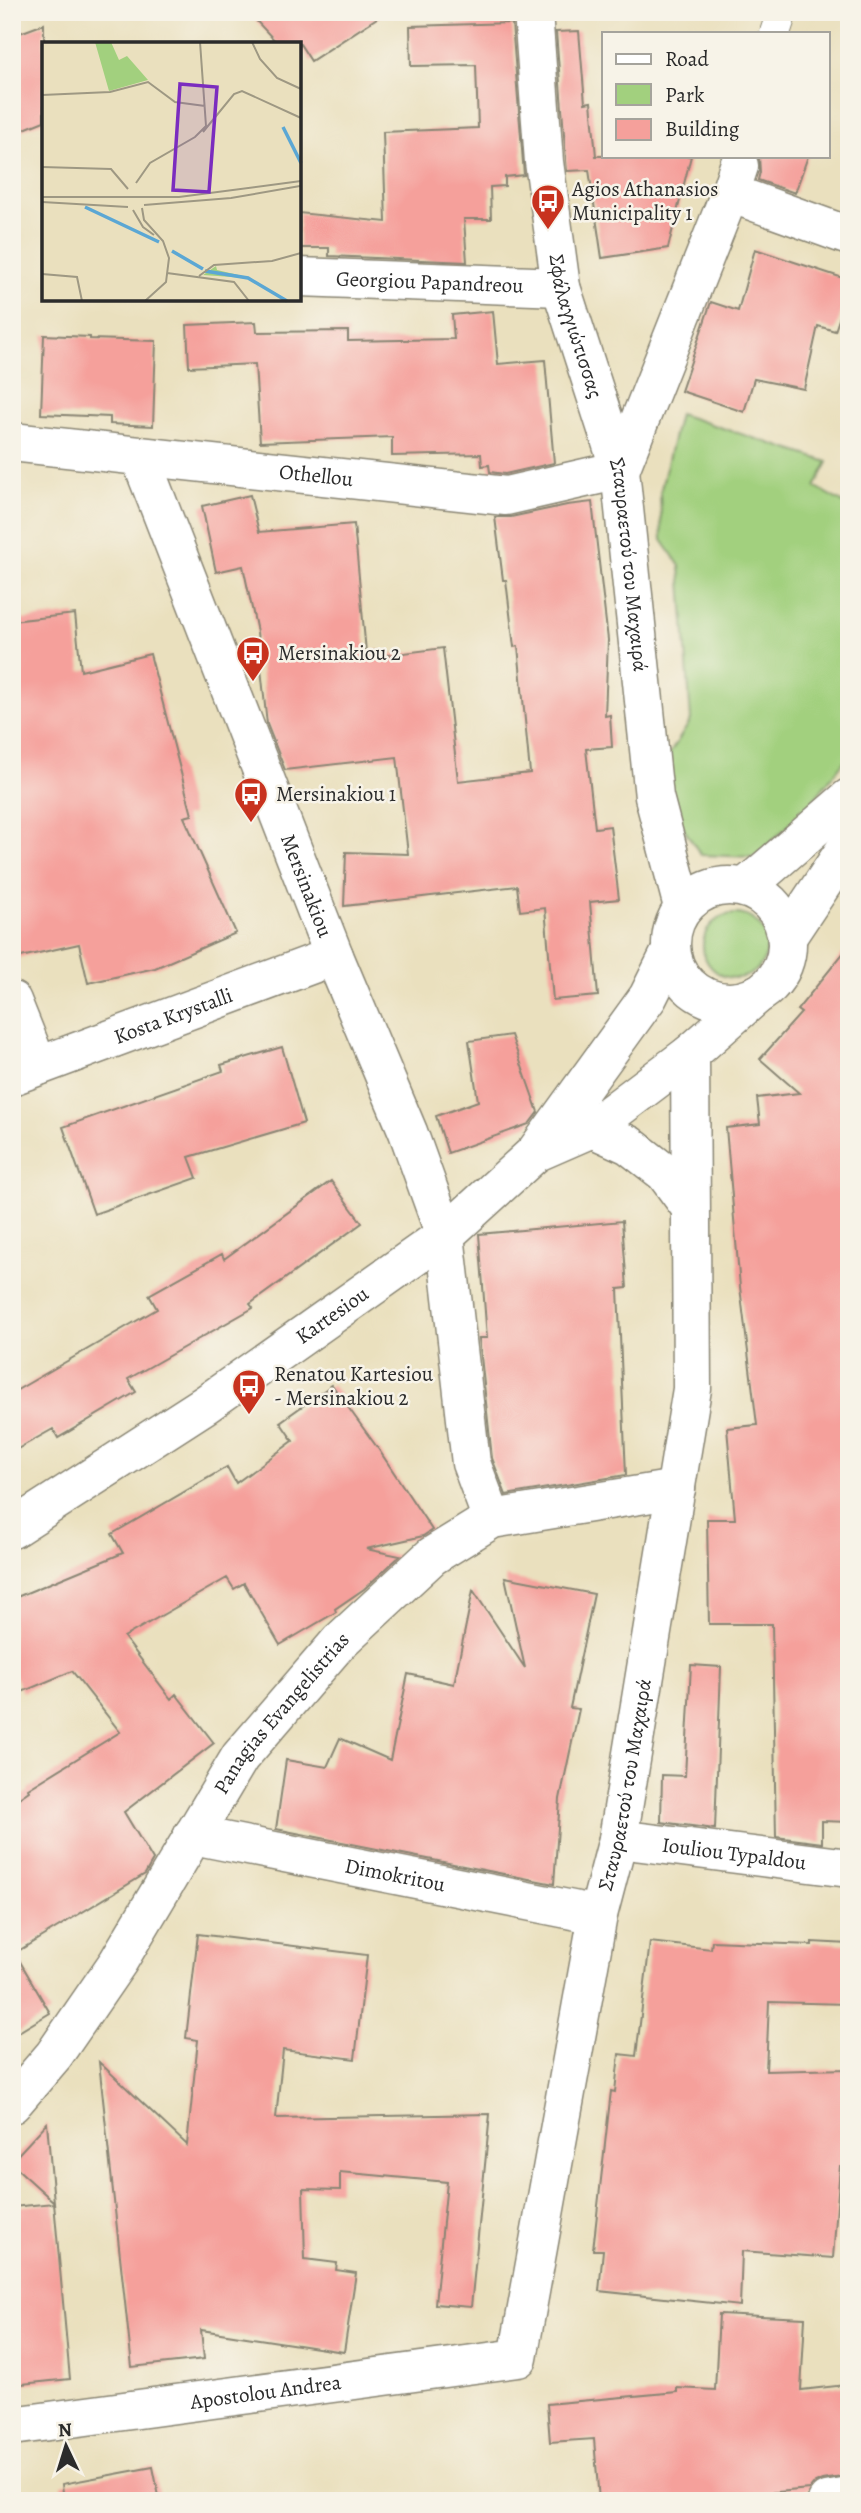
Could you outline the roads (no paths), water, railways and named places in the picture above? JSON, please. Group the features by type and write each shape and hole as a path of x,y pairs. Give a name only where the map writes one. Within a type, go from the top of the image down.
{"main road":[{"name":"Σφάλαγγιώτισσας","path":"533,12 544,162 561,287 620,470"},
{"path":"737,172 849,236"},
{"name":"Σταυραετού του Μαχαιρά","path":"683,907 654,797 620,470 737,172"},
{"name":"Georgiou Papandreou","path":"301,277 561,287"},
{"name":"Othellou","path":"12,442 506,496 620,470"},
{"name":"Mersinakiou","path":"140,457 334,956 408,1132 445,1235 471,1463 492,1519"},
{"path":"746,887 849,798"},
{"path":"788,937 848,848"},
{"path":"729,885 746,887 774,906 783,920 788,937 787,954 772,984 758,994 740,1001 721,1001 702,996 687,984 676,969 671,951 675,920 683,907 711,888 729,885"},
{"name":"Kartesiou","path":"12,1529 206,1404 445,1235 535,1153 648,997 671,951"},
{"name":"Kosta Krystalli","path":"25,1071 334,956"},
{"name":"Kartesiou","path":"535,1153 592,1128 690,1054 758,994"},
{"path":"12,1001 25,1071"},
{"name":"Σταυραετού του Μαχαιρά","path":"518,2358 598,1915 618,1839 692,1389 690,1054"},
{"path":"592,1128 629,1145 665,1173 690,1207"},
{"name":"Panagias Evangelistrias","path":"12,2104 54,2055 118,1962 240,1757 340,1641 432,1556 492,1519 676,1489"},
{"name":"Dimokritou","path":"193,1835 598,1915"},
{"name":"Iouliou Typaldou","path":"618,1839 849,1868"},
{"name":"Apostolou Andrea","path":"12,2426 518,2358"},
{"path":"827,2501 849,2497"}],"street":[{"path":"775,32 782,12"}],"place":[{"name":"Agios Athanasios Municipality 1","path":"548,231"},
{"name":"Mersinakiou 2","path":"253,683"},
{"name":"Mersinakiou 1","path":"251,824"},
{"name":"Renatou Kartesiou - Mersinakiou 2","path":"249,1416"}]}
